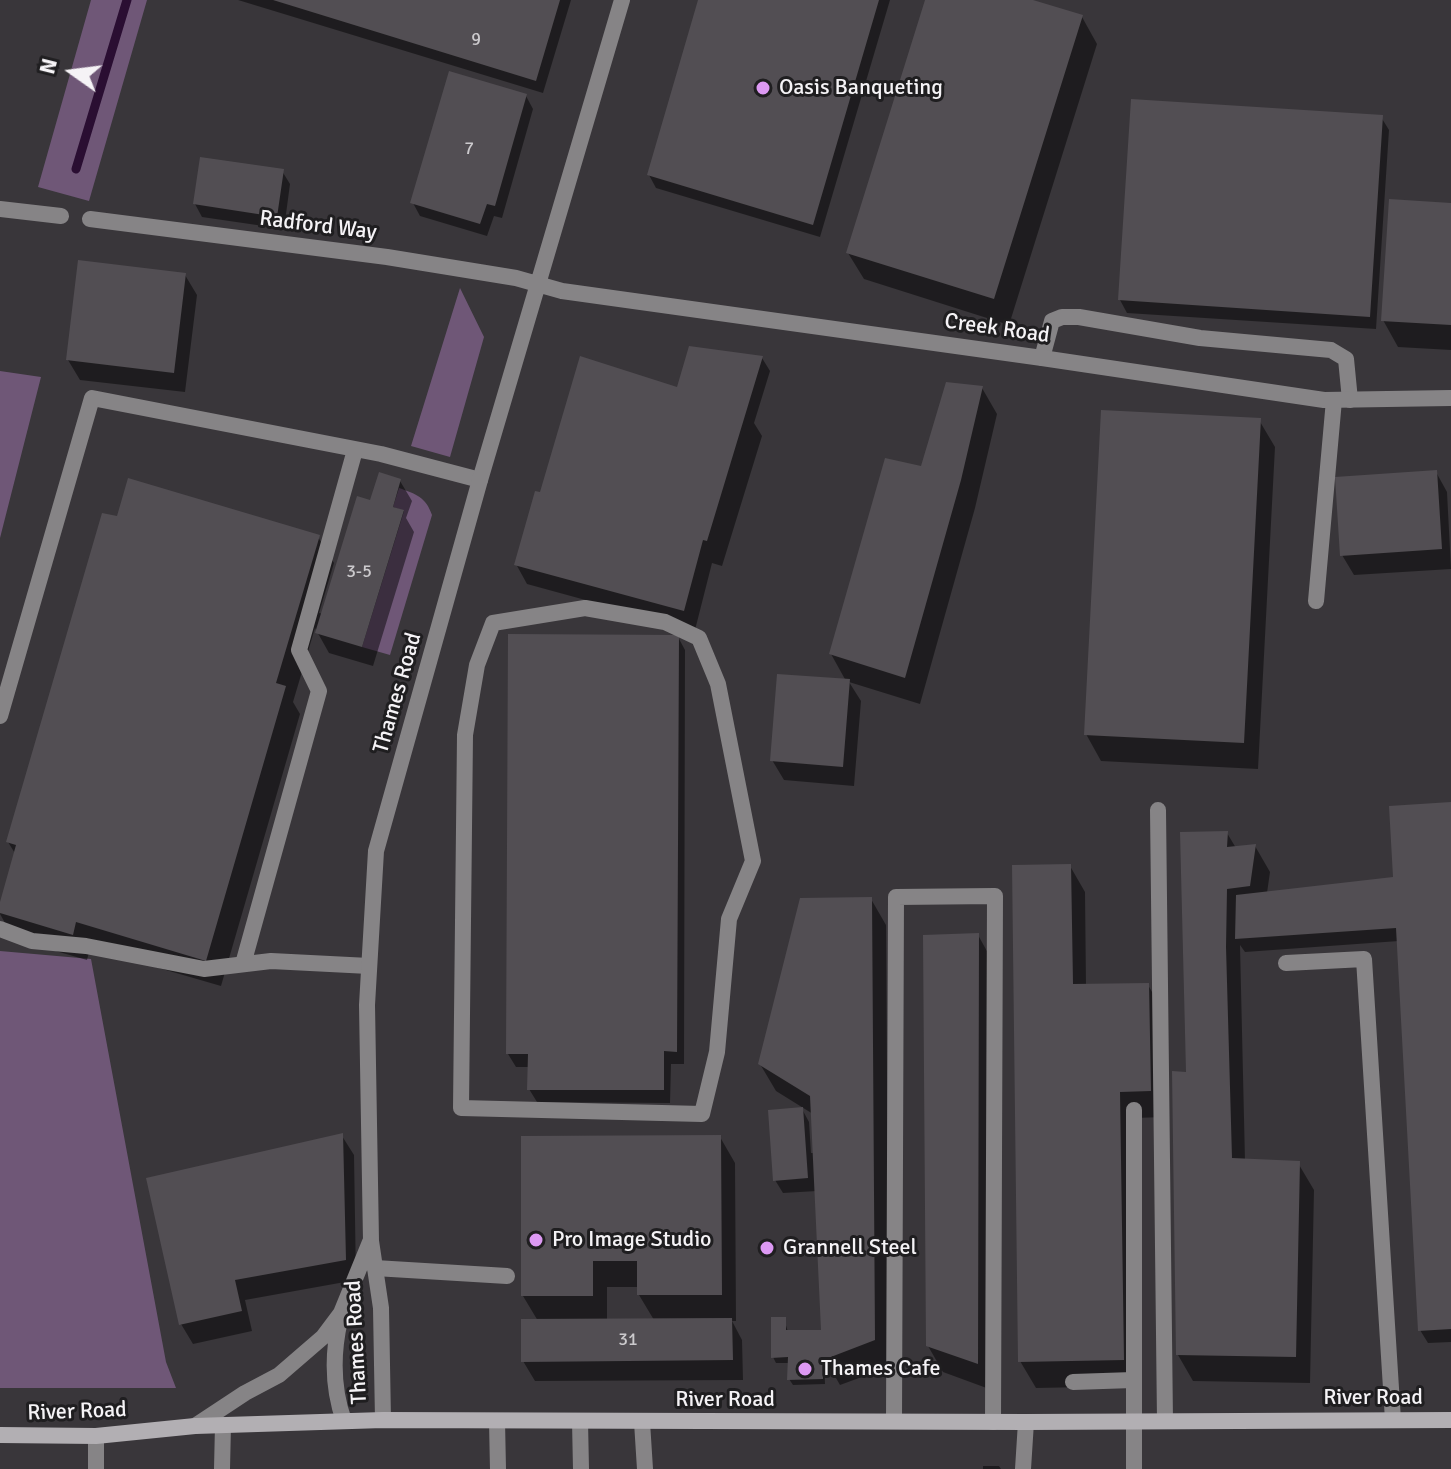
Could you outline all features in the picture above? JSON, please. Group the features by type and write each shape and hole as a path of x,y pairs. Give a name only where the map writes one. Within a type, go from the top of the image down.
{"street":[{"name":"Thames Road","path":"383,1420 381,1308 371,1241 367,1005 376,851 480,480 622,0"},
{"path":"0,209 61,216"},
{"name":"Radford Way","path":"90,219 387,257 539,283"},
{"name":"Creek Road","path":"539,283 562,291 1342,400 1451,398"},
{"path":"1042,358 1052,321 1062,317 1079,317 1200,338 1331,350 1346,359 1316,601"},
{"path":"0,716 92,398 355,450 480,480"},
{"path":"243,964 319,691 299,650 355,450"},
{"path":"585,608 665,622 699,638 718,684 753,861 729,919 717,1052 702,1114 461,1108 465,735 477,665 493,623 585,608"},
{"path":"1158,810 1165,1421"},
{"path":"894,1421 896,897 995,896 993,1422"},
{"path":"0,929 32,941 86,946 204,969 271,961 369,966"},
{"path":"1286,963 1364,959 1393,1420"},
{"path":"1134,1110 1134,1469"},
{"path":"195,1426 279,1375 323,1337 341,1313 371,1241"},
{"path":"375,1268 507,1276"},
{"name":"Thames Road","path":"341,1313 334,1379 336,1398 344,1421"},
{"path":"1073,1382 1133,1380"},
{"name":"River Road","path":"0,1435 96,1436 195,1426 383,1420 1451,1420"},
{"path":"497,1421 498,1469"},
{"path":"580,1421 581,1469"},
{"path":"642,1422 645,1469"},
{"path":"1023,1469 1026,1422"},
{"path":"222,1469 223,1425"},
{"path":"96,1436 96,1469"}],"shaded area":[{"path":"91,0 147,0 89,201 38,187"},
{"path":"460,288 484,337 450,457 411,446"},
{"path":"0,371 41,377 0,538"},
{"path":"399,488 420,497 432,515 390,655 362,647 404,511 393,507"},
{"path":"0,951 91,959 166,1362 176,1388 0,1388"}],"building":[{"path":"273,0 560,0 536,81"},
{"name":"Oasis Banqueting","path":"698,0 879,0 813,225 647,175"},
{"path":"925,0 1033,0 1083,15 994,299 846,253"},
{"path":"449,71 527,94 495,206 487,204 480,224 410,203"},
{"path":"1131,99 1383,115 1370,317 1118,300"},
{"path":"200,157 284,169 277,217 193,204"},
{"path":"1389,199 1451,203 1451,325 1381,321"},
{"path":"78,260 186,273 174,373 66,360"},
{"path":"689,346 763,356 707,541 703,540 684,611 514,565 535,491 540,492 580,356 677,387"},
{"path":"946,382 983,386 961,480 905,678 829,654 885,458 921,466"},
{"path":"1101,410 1261,418 1244,743 1084,735"},
{"path":"1437,470 1442,549 1340,556 1335,477"},
{"path":"379,472 401,479 393,507 404,510 362,647 315,633 357,496 370,500"},
{"path":"128,478 320,535 276,683 286,686 206,961 76,922 73,935 0,913 0,902 16,845 6,842 102,513 117,516"},
{"path":"508,634 679,635 677,1052 664,1051 664,1090 527,1090 528,1054 506,1054"},
{"path":"777,674 850,679 843,767 770,761"},
{"path":"1451,802 1451,1329 1418,1331 1396,928 1235,939 1236,895 1393,877 1389,806"},
{"path":"1228,831 1227,847 1256,844 1250,886 1227,889 1232,1158 1300,1161 1296,1357 1176,1355 1172,1071 1186,1072 1180,832"},
{"path":"1071,864 1073,984 1149,983 1151,1091 1120,1092 1124,1360 1018,1362 1012,865"},
{"path":"872,897 875,1340 823,1360 823,1379 787,1380 788,1357 771,1358 771,1317 786,1317 786,1330 821,1330 810,1096 758,1064 800,898"},
{"path":"979,933 978,1364 926,1346 923,935"},
{"path":"803,1107 808,1178 773,1181 768,1110"},
{"path":"343,1133 346,1260 235,1280 242,1311 179,1325 146,1178"},
{"path":"721,1135 722,1295 637,1295 637,1261 593,1261 593,1296 521,1296 521,1136"},
{"path":"732,1318 733,1360 521,1362 521,1319"}],"waterway":[{"path":"76,169 127,0"}],"place":[{"name":"Oasis Banqueting","path":"763,88"},
{"name":"Pro Image Studio","path":"536,1240"},
{"name":"Grannell Steel","path":"767,1248"},
{"name":"Thames Cafe","path":"805,1369"}]}
